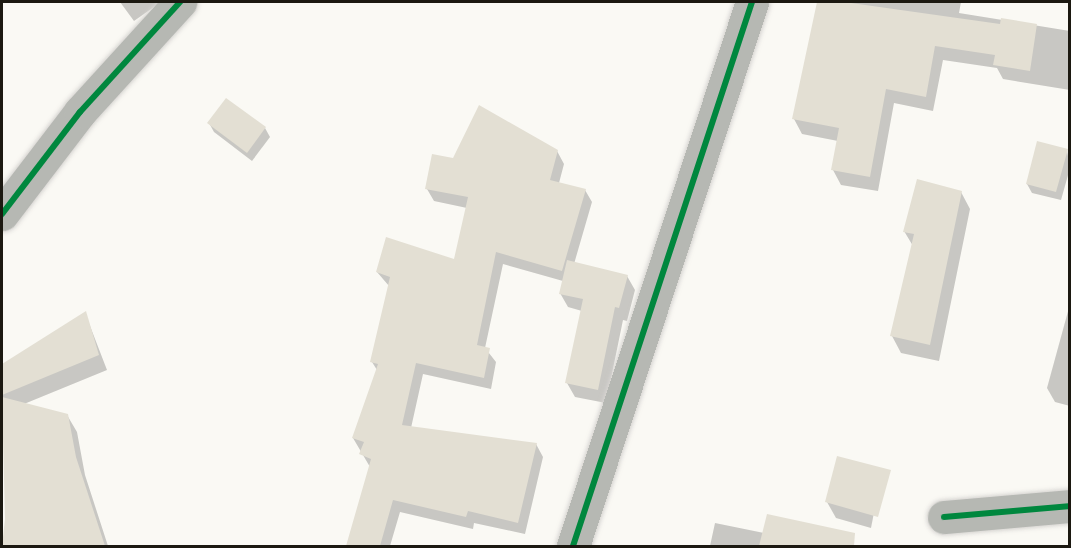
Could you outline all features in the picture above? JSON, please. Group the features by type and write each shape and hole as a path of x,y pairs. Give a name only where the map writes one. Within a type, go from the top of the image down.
{"street":[{"path":"2,214 80,112 180,2"},
{"path":"573,546 752,2"},
{"path":"944,517 1070,506"}],"building":[{"path":"817,2 844,2 1000,24 1001,18 1037,24 1030,71 993,65 995,55 935,46 926,97 886,89 870,177 831,170 839,128 792,119"},
{"path":"226,98 266,127 247,153 207,123"},
{"path":"479,105 558,150 550,180 586,189 562,271 496,252 477,345 490,348 484,378 416,363 402,425 537,443 518,523 468,511 466,517 393,500 380,546 346,546 371,459 359,454 364,442 352,438 378,364 370,362 390,277 376,272 386,237 454,259 468,197 425,189 432,154 453,158"},
{"path":"1037,141 1068,149 1056,192 1026,184"},
{"path":"917,179 962,191 930,345 890,336 914,234 903,232"},
{"path":"567,260 628,275 619,308 615,307 598,390 565,383 583,299 559,294"},
{"path":"86,311 99,355 2,395 2,364"},
{"path":"2,397 68,414 76,457 105,546 2,546 5,519"},
{"path":"837,456 891,470 878,517 825,502"},
{"path":"767,514 855,533 854,546 759,546"}],"cycle path":[{"path":"2,214 80,112 180,2"},
{"path":"573,546 752,2"},
{"path":"944,517 1070,506"}]}
